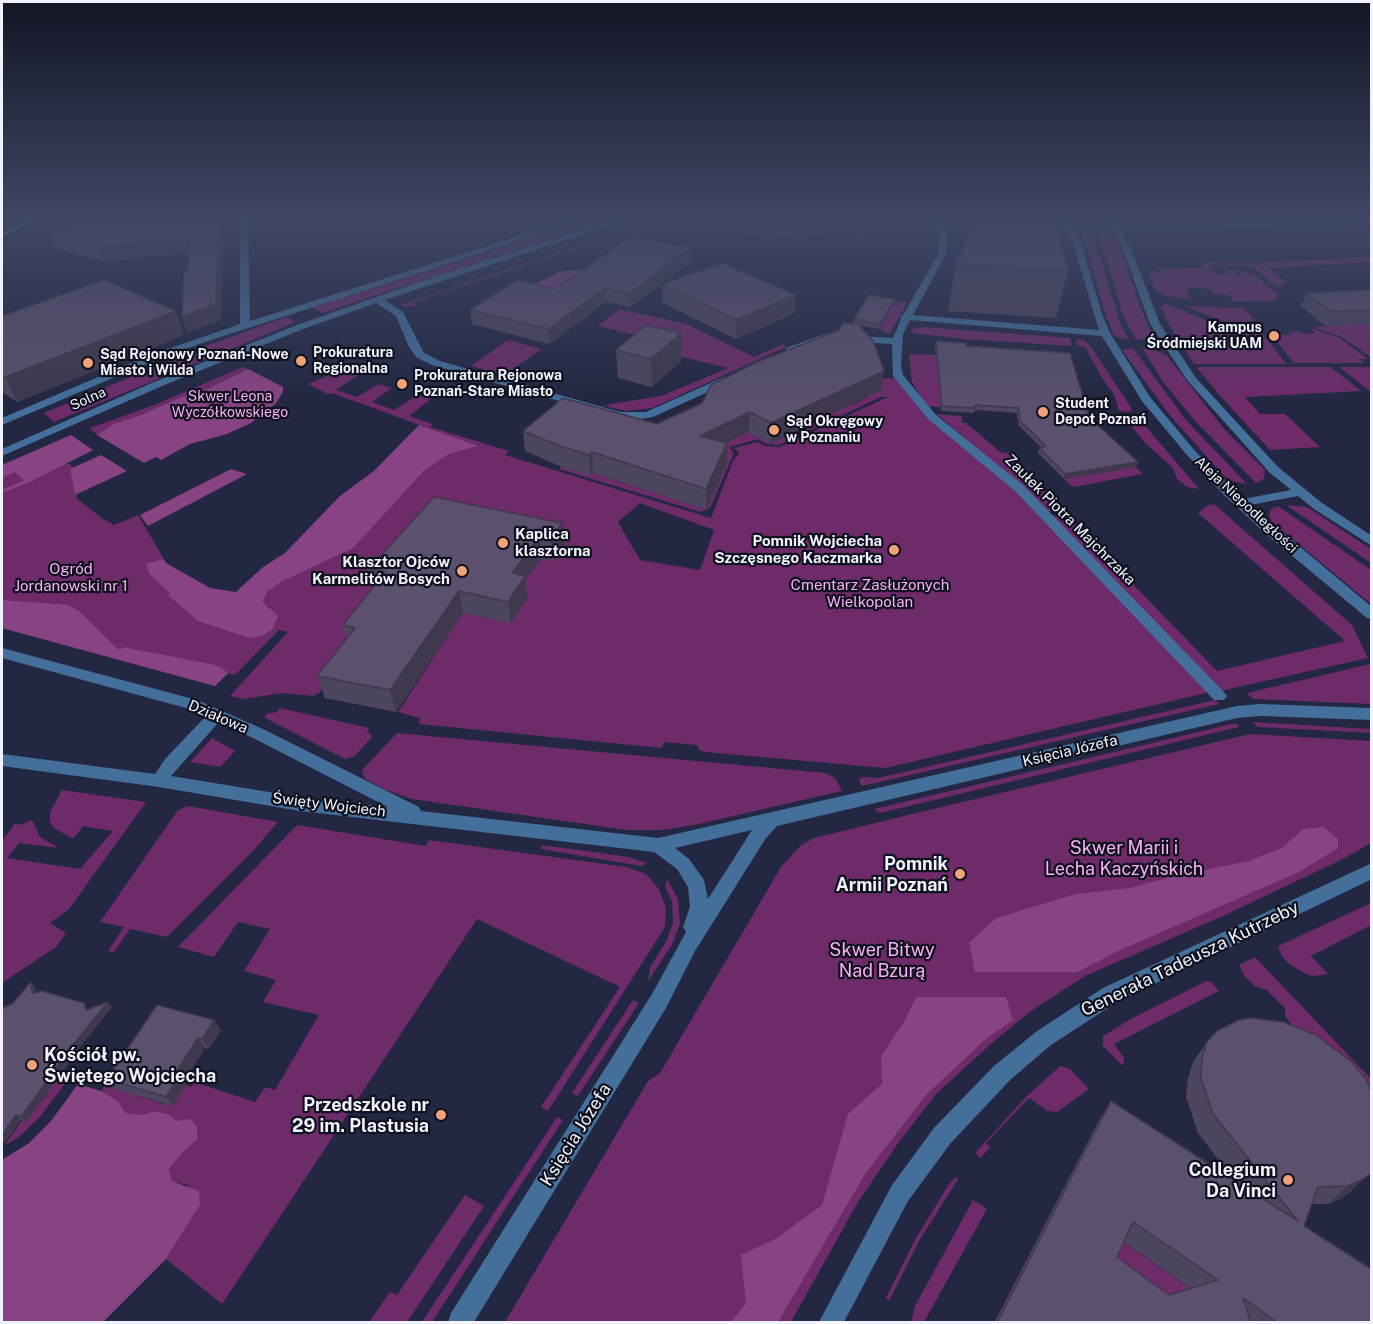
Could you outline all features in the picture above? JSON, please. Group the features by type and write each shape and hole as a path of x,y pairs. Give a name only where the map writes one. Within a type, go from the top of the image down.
{"street":[{"path":"245,280 245,326"},
{"name":"Solna","path":"2,422 150,359 391,280"},
{"name":"Solna","path":"2,453 228,355 376,299 436,280"},
{"path":"780,355 825,337 896,341 905,317 927,280"},
{"name":"Aleja Niepodległości","path":"1088,280 1097,314 1105,333 1146,399 1191,453 1240,503 1371,615"},
{"path":"1140,280 1155,324 1181,365 1234,428 1298,492 1371,542"},
{"path":"376,299 400,314 414,347 420,355 436,363 619,415 634,417 649,415 738,374"},
{"path":"905,317 1105,333"},
{"name":"Zaułek Piotra Majchrzaka","path":"896,341 896,372 932,417 1019,488 1219,696"},
{"path":"2,442 35,438"},
{"path":"1240,503 1298,492"},
{"name":"Działowa","path":"2,653 191,704 345,776 421,816"},
{"name":"Księcia Józefa","path":"658,845 1237,712 1260,710 1371,714"},
{"path":"159,781 171,763 216,715"},
{"name":"Święty Wojciech","path":"2,760 159,781 300,804 421,816 658,845"},
{"name":"Księcia Józefa","path":"459,1323 659,1001 688,945 760,833 772,820"},
{"name":"Księcia Józefa","path":"658,845 683,864 697,885 699,907 688,945"},
{"name":"Generała Tadeusza Kutrzeby","path":"831,1323 900,1193 942,1136 1002,1073 1044,1038 1110,995 1371,870"}],"green space":[{"path":"400,280 424,280 322,313 313,307"},
{"path":"481,280 413,302 417,305 403,307 403,304"},
{"path":"543,280 587,280 556,302 530,287"},
{"path":"1096,280 1107,280 1119,320 1129,340 1114,336"},
{"path":"1113,280 1131,280 1152,334 1150,338 1136,340 1122,313"},
{"path":"1152,280 1260,280 1278,294 1276,299 1269,301 1233,302 1230,295 1214,294 1211,289 1186,287 1189,298 1199,300 1166,296 1155,290"},
{"path":"1268,280 1283,280 1286,282 1278,288"},
{"path":"896,301 907,303 890,333 882,332 883,329 879,329"},
{"path":"1167,304 1212,323 1242,332 1262,334 1287,364 1194,364 1169,325 1161,307"},
{"path":"1185,306 1241,308 1249,313 1258,328 1243,327 1219,320"},
{"path":"619,309 687,324 754,357 783,344 786,347 652,408 626,411 612,408 605,405 661,396 728,368 650,349 659,341 598,326"},
{"path":"286,317 296,322 54,422 44,413 195,350"},
{"path":"1371,323 1371,357 1340,336 1313,327"},
{"path":"923,327 1070,338 1072,346 911,333 913,329"},
{"path":"1310,328 1338,337 1368,359 1360,359 1364,363 1294,363 1271,334 1291,335 1289,332 1299,332 1297,329 1303,334 1315,333"},
{"path":"1076,339 1085,341 1091,347 1132,409 1130,412 1119,411 1114,394 1105,383 1085,347 1078,346"},
{"path":"508,340 541,349 505,375 471,366"},
{"path":"1133,348 1186,420 1247,484 1231,481 1223,475 1167,412 1123,351"},
{"path":"1142,348 1167,356 1224,429 1265,470 1264,479 1256,483 1195,421 1164,383"},
{"path":"909,355 936,355 941,407 926,406 912,382"},
{"path":"352,366 363,372 336,390 357,397 378,384 392,388 372,402 394,410 417,395 431,399 409,416 433,424 430,427 509,451 505,455 711,518 733,461 739,453 734,448 758,442 765,446 780,447 888,397 881,397 778,445 767,444 758,439 729,447 734,453 710,508 706,510 717,484 694,455 740,427 770,443 788,434 792,436 809,427 806,425 850,403 853,405 868,397 877,379 896,378 926,417 1014,489 1207,691 885,768 705,752 699,750 697,745 664,742 662,748 419,724 420,718 398,712 466,608 355,648 320,692 313,696 282,693 244,699 230,696 288,632 279,630 235,675 228,673 215,686 2,628 2,470 69,464 74,467 70,469 77,499 103,519 114,525 138,515 185,595 271,608 263,602 267,592 283,581 352,548 424,471 449,454 477,446 332,393 328,394 308,384","holes":["640,503 714,530 700,570 640,560 618,522"]},
{"path":"243,367 248,369 201,392 181,397 113,424 97,435 90,428 154,405"},
{"path":"1331,367 1361,391 1245,397 1260,414 1285,414 1320,447 1270,450 1222,398 1197,368"},
{"path":"1339,367 1369,367 1371,369 1371,392"},
{"name":"Skwer Leona Wyczółkowskiego","path":"248,369 283,387 283,392 276,403 251,423 227,434 190,444 161,460 156,457 144,463 97,435 113,424 181,397 201,392"},
{"path":"936,414 962,416 962,423 967,423 967,426 970,426 1000,452 1020,460 1018,462 1029,470 1061,510 1048,512 1023,486"},
{"path":"1122,418 1143,423 1199,489 1187,487 1177,479 1173,468"},
{"path":"419,425 478,446 449,454 424,471 353,548 283,581 267,592 263,602 278,616 273,629 262,636 249,638 198,621 168,595 170,593 150,575 146,564 163,559 166,563 210,588 236,592 263,567 285,553 340,496 374,471"},
{"path":"71,435 93,450 32,481 4,492 2,490 24,480 14,472 2,478 2,465"},
{"path":"101,455 127,471 75,495 70,469"},
{"path":"561,467 593,473 706,510 701,512 559,469"},
{"path":"1136,467 1143,474 1073,487 1064,479"},
{"path":"231,469 247,474 148,526 140,515"},
{"path":"1210,504 1215,505 1352,625 1368,658 1220,691 1052,517 1065,514 1217,671 1345,641 1198,513"},
{"path":"1286,505 1307,507 1371,549 1371,563"},
{"path":"1278,506 1371,570 1371,604 1271,521 1269,515 1271,509"},
{"path":"2,600 68,605 80,612 119,650 124,647 211,664 221,667 228,673 215,686 2,628"},
{"path":"1370,664 1371,704 1253,699 1247,693"},
{"path":"1215,700 1219,704 862,786 859,779 878,778"},
{"path":"280,708 369,728 367,732 372,737 355,756 345,759 265,718 266,714 277,712"},
{"path":"1253,722 1371,729 1371,733 1258,727"},
{"path":"1236,723 1239,727 880,813 874,809"},
{"path":"397,733 825,773 835,778 842,791 694,825 662,830 626,830 412,799 386,790 365,779 362,770"},
{"name":"Skwer Bitwy Nad Bzurą","path":"1250,734 1371,741 1371,843 1341,860 1223,916 1085,976 1031,1011 993,1042 936,1094 899,1142 858,1202 791,1322 505,1322 648,1081 660,1073 781,867 801,845 814,838"},
{"path":"212,738 235,751 220,767 190,762"},
{"path":"62,790 146,802 69,909 50,923 66,933 56,947 2,983 2,841 15,823 20,825 32,820 40,837 59,848 19,843 7,858 80,869 113,831 83,826 73,839 54,828 50,822 50,812"},
{"path":"188,806 278,822 254,850 167,937 130,929 114,952 108,951 124,927 100,922 178,810"},
{"path":"297,825 426,846 429,840 627,867 646,874 659,889 666,908 665,927 548,1111 541,1107 620,987 477,919 222,1304 166,1259 200,1205 188,1185 172,1181 169,1169 197,1140 168,1114 155,1111 140,1115 126,1113 118,1101 101,1091 126,1055 137,1096 173,1106 186,1085 191,1087 194,1082 255,1102 265,1087 275,1090 319,1015 263,1002 276,980 244,971 270,929 238,922 214,957 178,947"},
{"path":"1324,827 1338,839 1338,848 1299,872 1118,951 1078,972 975,972 969,943 996,918 1076,894 1130,888 1248,861 1282,848 1303,829"},
{"path":"542,845 629,857 647,863 641,866 541,849"},
{"path":"667,879 678,899 680,923 673,943 648,981 650,968 667,940 673,922 672,901 665,887"},
{"path":"1371,903 1371,925 1311,956 1328,974 1313,976 1304,973 1288,963 1282,956 1278,946"},
{"path":"1255,957 1371,1079 1371,1155 1285,1015 1285,1008 1267,990 1255,986 1245,977 1239,965"},
{"path":"1206,981 1211,982 1219,991 1114,1044 1124,1058 1123,1066 1103,1046 1103,1036 1131,1019"},
{"path":"916,997 1006,997 1013,1020 987,1038 926,1095 865,1174 778,1322 731,1322 746,1303 741,1255 775,1239 822,1205 848,1114 882,1084 881,1056 905,1020"},
{"path":"633,1000 639,1003 578,1096 572,1093"},
{"path":"1060,1066 1070,1069 1089,1089 1057,1112 1047,1111 1029,1098 986,1143 990,1147 981,1158 975,1153 1027,1096"},
{"path":"59,1078 67,1081 40,1117 21,1135 8,1144 6,1143 36,1101 41,1102 47,1094 43,1091 52,1080 56,1081"},
{"path":"78,1084 101,1091 118,1101 126,1113 140,1115 155,1111 168,1114 177,1121 191,1119 197,1127 197,1140 169,1169 172,1181 199,1191 200,1205 166,1259 103,1322 2,1322 2,1160 29,1143 51,1121"},
{"path":"557,1117 563,1120 432,1322 422,1322"},
{"path":"956,1177 958,1179 919,1241 889,1301 886,1298 916,1238 949,1184"},
{"path":"465,1195 484,1206 407,1322 369,1322 390,1292 397,1295"},
{"path":"973,1200 987,1209 924,1322 911,1322 915,1306"},
{"path":"1119,1239 1194,1291 1185,1311 1103,1274"}],"building":[{"path":"104,280 176,311 5,377 2,375 2,316"},
{"path":"184,280 217,280 216,304 182,317"},
{"path":"517,280 555,289 568,280 648,280 630,293 605,288 548,329 470,310"},
{"path":"676,280 761,280 796,295 736,320 662,285"},
{"path":"1371,290 1371,310 1331,312 1307,293"},
{"path":"869,295 895,299 880,324 854,319"},
{"name":"Sąd Okręgowy w Poznaniu","path":"843,323 858,324 873,341 884,371 771,423 750,412 700,436 727,443 706,489 592,452 589,455 560,446 523,431 563,398 657,424 702,403 711,385 755,363 839,330"},
{"path":"646,325 681,333 651,359 616,350"},
{"name":"Student Depot Poznań","path":"936,341 966,343 966,346 1070,353 1089,417 1138,462 1065,474 1039,448 1046,446 1020,421 1019,408 975,405 975,408 942,406"},
{"path":"434,497 562,523 551,540 539,537 512,573 525,576 508,602 459,591 390,690 317,676 355,628 343,625 385,572 369,569"},
{"name":"Kościół pw. Świętego Wojciecha","path":"31,982 32,993 42,991 84,1003 86,1010 108,1002 72,1046 21,1117 16,1115 2,1135 2,1010 13,1003"},
{"path":"157,1005 214,1020 202,1039 198,1038 175,1074 179,1075 166,1097 107,1079"},
{"name":"Collegium Da Vinci","path":"1251,1018 1283,1022 1314,1034 1351,1061 1366,1079 1371,1091 1371,1173 1362,1180 1347,1186 1318,1187 1304,1226 1371,1269 1371,1323 1278,1323 1243,1298 1251,1323 997,1323 1111,1101 1298,1221 1213,1114 1201,1078 1202,1058 1207,1042 1217,1031 1239,1020","holes":["1133,1222 1218,1280 1169,1295 1117,1257"]}],"place":[{"name":"Kampus Śródmiejski UAM","path":"1274,336"},
{"name":"Prokuratura Regionalna","path":"301,361"},
{"name":"Sąd Rejonowy Poznań-Nowe Miasto i Wilda","path":"88,363"},
{"name":"Prokuratura Rejonowa Poznań-Stare Miasto","path":"402,384"},
{"name":"Student Depot Poznań","path":"1043,412"},
{"name":"Sąd Okręgowy w Poznaniu","path":"774,430"},
{"name":"Kaplica klasztorna","path":"503,543"},
{"name":"Pomnik Wojciecha Szczęsnego Kaczmarka","path":"894,550"},
{"name":"Klasztor Ojców Karmelitów Bosych","path":"462,571"},
{"name":"Pomnik Armii Poznań","path":"960,874"},
{"name":"Kościół pw. Świętego Wojciecha","path":"32,1065"},
{"name":"Przedszkole nr 29 im. Plastusia","path":"441,1115"},
{"name":"Collegium Da Vinci","path":"1288,1180"}],"park label":[{"name":"Ogród Jordanowski nr 1","path":"71,578"},
{"name":"Cmentarz Zasłużonych Wielkopolan","path":"870,594"},
{"name":"Skwer Marii i Lecha Kaczyńskich","path":"1124,858"}]}
